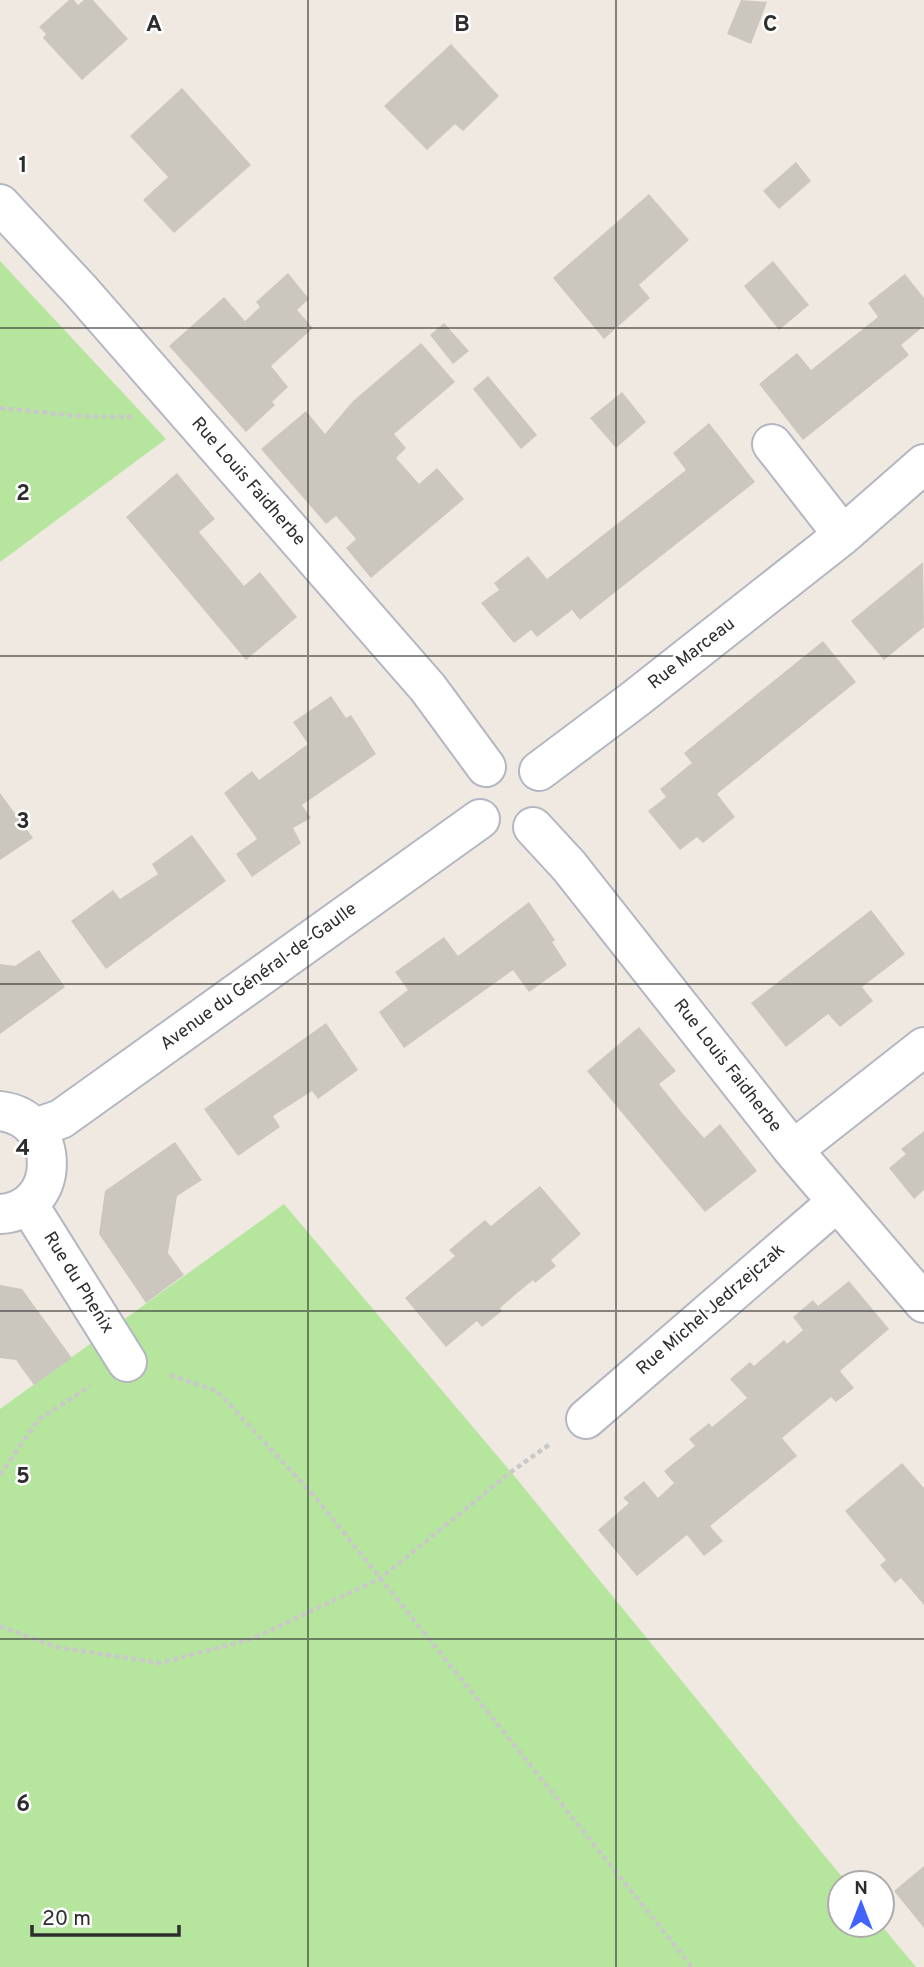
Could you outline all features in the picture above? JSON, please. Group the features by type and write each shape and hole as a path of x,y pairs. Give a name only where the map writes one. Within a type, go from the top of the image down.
{"street":[{"name":"Rue Louis Faidherbe","path":"0,204 81,291 428,688 486,767"},
{"path":"772,444 843,535"},
{"name":"Rue Marceau","path":"538,771 843,535 924,464"},
{"path":"519,760 538,771 548,794 547,806 533,827 523,832 499,832 489,828 480,819 472,797 479,776 486,767 496,762 519,760"},
{"name":"Avenue du Général-de-Gaulle","path":"35,1128 61,1119 480,819"},
{"name":"Rue Louis Faidherbe","path":"533,827 569,866 793,1150 924,1303"},
{"path":"793,1150 924,1048"},
{"path":"0,1111 23,1119 35,1128 44,1143 48,1159 46,1177 39,1192 14,1209"},
{"name":"Rue Michel Jedrzejczak","path":"586,1419 837,1202"},
{"name":"Rue du Phenix","path":"14,1209 127,1362"}],"path":[{"path":"0,408 78,416 192,418"},
{"path":"0,1475 38,1420 127,1362 217,1391 316,1498 692,1967"},
{"path":"0,1626 56,1647 160,1663 252,1639 381,1578 512,1472 586,1419"}],"green space":[{"path":"0,261 166,439 0,562"},
{"path":"284,1204 511,1472 836,1869 826,1869 826,1939 893,1939 916,1967 0,1967 0,1409"}],"building":[{"path":"69,0 74,0 78,5 84,0 93,0 128,39 82,80 43,38 46,34 39,27"},
{"path":"741,0 767,2 751,44 727,34"},
{"path":"451,44 499,96 463,131 455,124 427,150 384,106"},
{"path":"182,88 251,165 174,233 143,200 168,177 130,136"},
{"path":"796,162 811,181 779,209 763,191"},
{"path":"649,194 689,240 639,285 650,298 604,339 553,278"},
{"path":"773,261 809,305 779,330 744,286"},
{"path":"288,273 309,299 297,310 313,328 271,366 288,387 272,402 275,405 246,432 169,346 224,297 245,321 260,307 256,302"},
{"path":"905,274 924,298 924,326 901,345 909,355 803,440 759,384 797,353 811,370 878,317 868,303"},
{"path":"444,323 469,351 453,364 430,335"},
{"path":"421,343 455,382 394,434 406,448 396,458 419,484 437,468 464,499 371,578 346,548 356,539 336,516 326,524 261,449 306,411 325,434 353,401"},
{"path":"488,376 537,435 521,449 473,389"},
{"path":"622,392 646,422 616,448 590,418"},
{"path":"709,423 755,482 580,620 572,610 537,637 531,630 514,643 481,603 499,590 494,583 528,556 547,579 686,470 673,453"},
{"path":"177,473 215,519 199,532 244,586 260,572 297,617 246,660 126,517"},
{"path":"923,562 924,627 884,660 851,621"},
{"path":"823,641 856,682 717,794 735,817 703,843 697,837 680,850 648,811 666,797 660,789 692,763 684,753"},
{"path":"331,696 346,718 351,715 376,754 302,805 311,818 293,828 301,843 252,877 236,854 257,839 224,793 252,771 259,780 308,744 293,722"},
{"path":"0,793 33,838 0,860"},
{"path":"192,835 226,881 106,969 71,921 113,890 120,899 158,874 152,864"},
{"path":"529,902 555,940 552,942 567,965 529,992 513,970 404,1048 379,1012 408,990 395,972 444,937 458,956"},
{"path":"871,910 905,954 862,987 873,1001 840,1027 828,1014 786,1047 751,1003"},
{"path":"39,950 65,987 0,1034 0,964 15,966"},
{"path":"326,1023 358,1070 318,1099 312,1091 273,1116 280,1127 238,1156 204,1109"},
{"path":"639,1027 676,1071 659,1084 683,1114 704,1138 720,1124 757,1171 705,1212 587,1071"},
{"path":"924,1131 924,1190 914,1199 889,1168 906,1154 901,1149"},
{"path":"175,1142 202,1180 177,1196 168,1253 184,1275 146,1303 99,1234 105,1191"},
{"path":"540,1186 581,1234 551,1260 556,1266 516,1294 500,1308 502,1311 482,1327 477,1321 446,1347 405,1298 455,1256 449,1250 485,1220 491,1226"},
{"path":"849,1281 889,1329 840,1371 854,1388 836,1402 831,1397 782,1438 797,1456 710,1526 723,1541 704,1556 687,1535 637,1576 598,1530 629,1503 623,1498 644,1481 658,1498 674,1483 664,1471 695,1446 689,1439 709,1423 712,1427 747,1398 730,1379 750,1362 754,1366 784,1340 787,1344 803,1330 793,1317 813,1300 818,1306"},
{"path":"0,1285 22,1289 72,1358 34,1385 16,1360 0,1358"},
{"path":"902,1463 924,1488 924,1605 901,1578 895,1583 880,1565 886,1560 845,1511"},
{"path":"924,1866 924,1928 896,1893 896,1889"}]}
